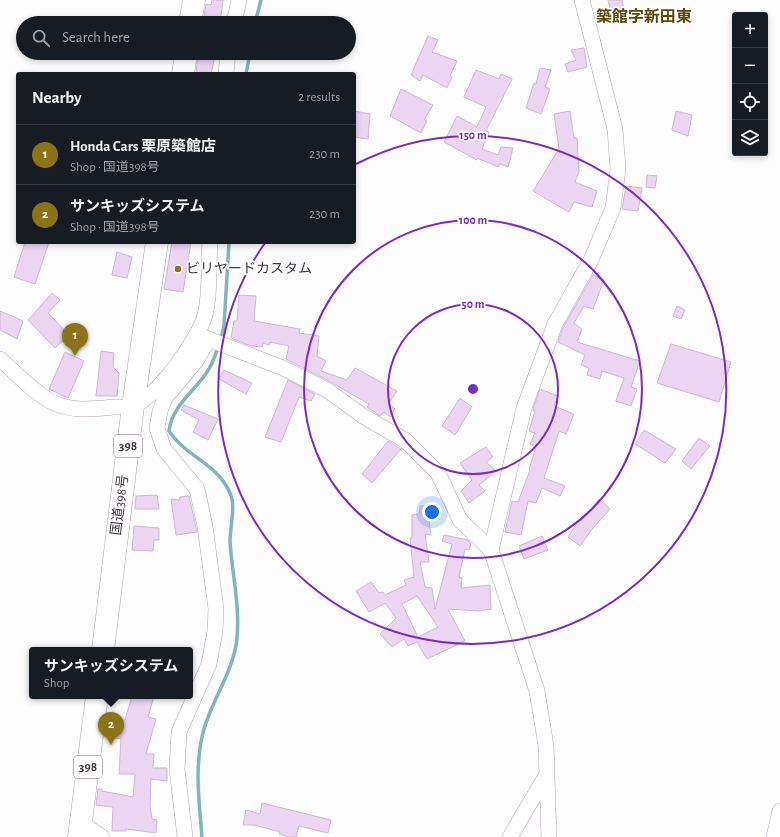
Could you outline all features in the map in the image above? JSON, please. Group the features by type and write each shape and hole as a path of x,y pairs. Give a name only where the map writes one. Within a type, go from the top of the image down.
{"highway":[{"path":"191,16 194,0"},
{"path":"183,72 185,60"},
{"name":"国道398号","path":"102,647 133,406 158,244"},
{"name":"398","path":"80,830 97,699"}],"street":[{"path":"236,16 239,0"},
{"path":"491,550 524,408 555,324 591,260 614,208 618,169 615,129 582,0"},
{"path":"226,72 227,60"},
{"path":"185,837 177,769 179,732 209,664 215,631 216,609 205,526 198,489 164,450 157,428 160,411 165,398 196,361 206,338 205,315 209,292 210,244"},
{"path":"206,338 283,368 327,390 363,416 406,441 438,473 460,520 491,550 538,691 546,746 549,837"},
{"path":"0,359 39,393 51,401 63,406 81,410 133,406 156,389 185,355 206,338"},
{"path":"510,837 547,774"},
{"path":"774,837 780,811"},
{"path":"80,830 102,837"}],"building":[{"path":"212,0 223,0 221,16 204,16 206,4 211,5"},
{"path":"608,0 622,0 624,10 611,13"},
{"path":"428,36 438,40 432,52 457,61 450,76 452,77 447,88 423,75 420,81 411,75"},
{"path":"584,48 587,67 568,72 565,64 576,60 571,50"},
{"path":"197,60 214,60 211,72 196,72"},
{"path":"540,68 551,70 545,87 550,89 541,114 526,108 534,83 536,84"},
{"path":"476,70 499,79 501,74 512,79 486,131 489,132 482,149 498,155 501,147 513,148 508,167 500,164 498,167 477,158 477,160 444,142 457,116 477,127 486,107 464,97"},
{"path":"401,89 433,105 424,120 427,121 421,133 390,116"},
{"path":"356,111 370,114 368,139 356,137"},
{"path":"570,111 574,138 577,138 579,172 575,182 597,191 592,207 574,202 569,212 533,191 559,149 554,114"},
{"path":"676,111 692,115 688,136 672,130"},
{"path":"647,175 657,176 655,188 646,187"},
{"path":"626,186 642,188 638,211 622,209"},
{"path":"24,244 48,244 35,284 14,277"},
{"path":"172,244 191,244 183,292 164,289"},
{"path":"117,252 132,257 127,278 112,275"},
{"path":"593,275 604,280 593,309 584,306 574,323 582,329 577,342 640,361 631,387 637,389 631,406 616,401 624,378 602,371 600,379 587,375 589,368 581,365 585,355 558,342 563,328"},
{"path":"52,293 60,300 48,313 69,335 55,348 28,320"},
{"path":"239,295 256,296 254,321 300,329 299,333 319,336 317,356 326,361 321,371 347,380 355,368 397,391 389,403 395,409 390,417 384,412 380,416 367,407 369,404 331,382 286,359 289,346 270,342 269,345 263,343 262,347 251,346 231,338 234,321 237,321"},
{"path":"677,306 685,310 681,319 673,316"},
{"path":"0,311 23,321 17,339 0,330"},
{"path":"671,344 731,362 719,402 657,383"},
{"path":"101,351 114,353 113,367 119,373 117,396 96,396"},
{"path":"65,352 84,361 68,398 49,389"},
{"path":"224,370 252,383 246,394 219,379"},
{"path":"288,380 315,394 311,401 299,397 281,442 265,437"},
{"path":"540,389 558,396 554,406 574,414 566,434 559,431 544,478 565,486 560,496 542,488 536,503 528,501 521,535 505,532 512,501 518,502 530,470 529,469 536,447 530,444 535,433 529,431 535,411 533,411 534,406"},
{"path":"460,398 472,407 455,435 442,426"},
{"path":"184,405 218,419 208,440 193,432 199,420 181,410"},
{"path":"644,430 676,449 665,463 635,444"},
{"path":"699,438 710,446 691,469 682,461"},
{"path":"388,441 401,449 372,483 362,474"},
{"path":"486,447 493,457 486,462 496,471 479,485 485,491 469,503 461,491 472,480 460,463"},
{"path":"157,495 159,509 135,509 136,496"},
{"path":"189,496 197,532 176,535 171,499 179,500 180,497"},
{"path":"599,499 610,509 593,528 580,546 568,537 579,520 581,521"},
{"path":"420,506 431,506 432,521 429,521 431,535 425,534 429,562 420,562 425,587 432,588 435,609 452,544 442,541 444,535 468,540 471,544 469,550 465,549 459,577 462,578 461,588 490,585 491,609 479,611 448,609 465,641 427,659 417,642 408,646 404,639 392,647 380,634 396,618 385,603 369,612 356,591 371,582 379,593 383,592 385,595 406,585 404,580 414,577 410,538 412,538 412,515 419,514","holes":["417,596 438,627 418,637 402,604"]},
{"path":"134,526 159,528 159,540 154,540 153,551 132,550"},
{"path":"542,536 548,550 524,559 519,546"},
{"path":"131,699 153,699 148,717 156,719 146,754 154,754 153,768 167,768 167,781 151,779 150,804 152,819 157,820 156,833 126,829 126,831 112,831 113,807 96,805 98,789 133,797 135,774 119,774 121,739 105,736 106,723 119,726 121,720 125,720"},
{"path":"262,803 331,820 328,833 299,826 296,837 289,837 279,834 280,832 254,825 243,825 246,810 260,814"}],"waterway":[{"path":"257,16 261,0"},
{"path":"246,72 249,60"},
{"path":"221,339 224,326 229,244"},
{"path":"202,837 198,783 201,742 208,718 228,673 237,638 237,602 230,541 233,504 230,493 217,474 176,440 169,431 171,422 178,408 207,372 213,362 218,347"}],"place":[{"name":"ビリヤードカスタム","path":"178,269"},
{"name":"Honda Cars 栗原築館店","path":"75,356"},
{"name":"サンキッズシステム","path":"111,745"}],"district":[{"name":"築館字新田東","path":"644,17"}]}
